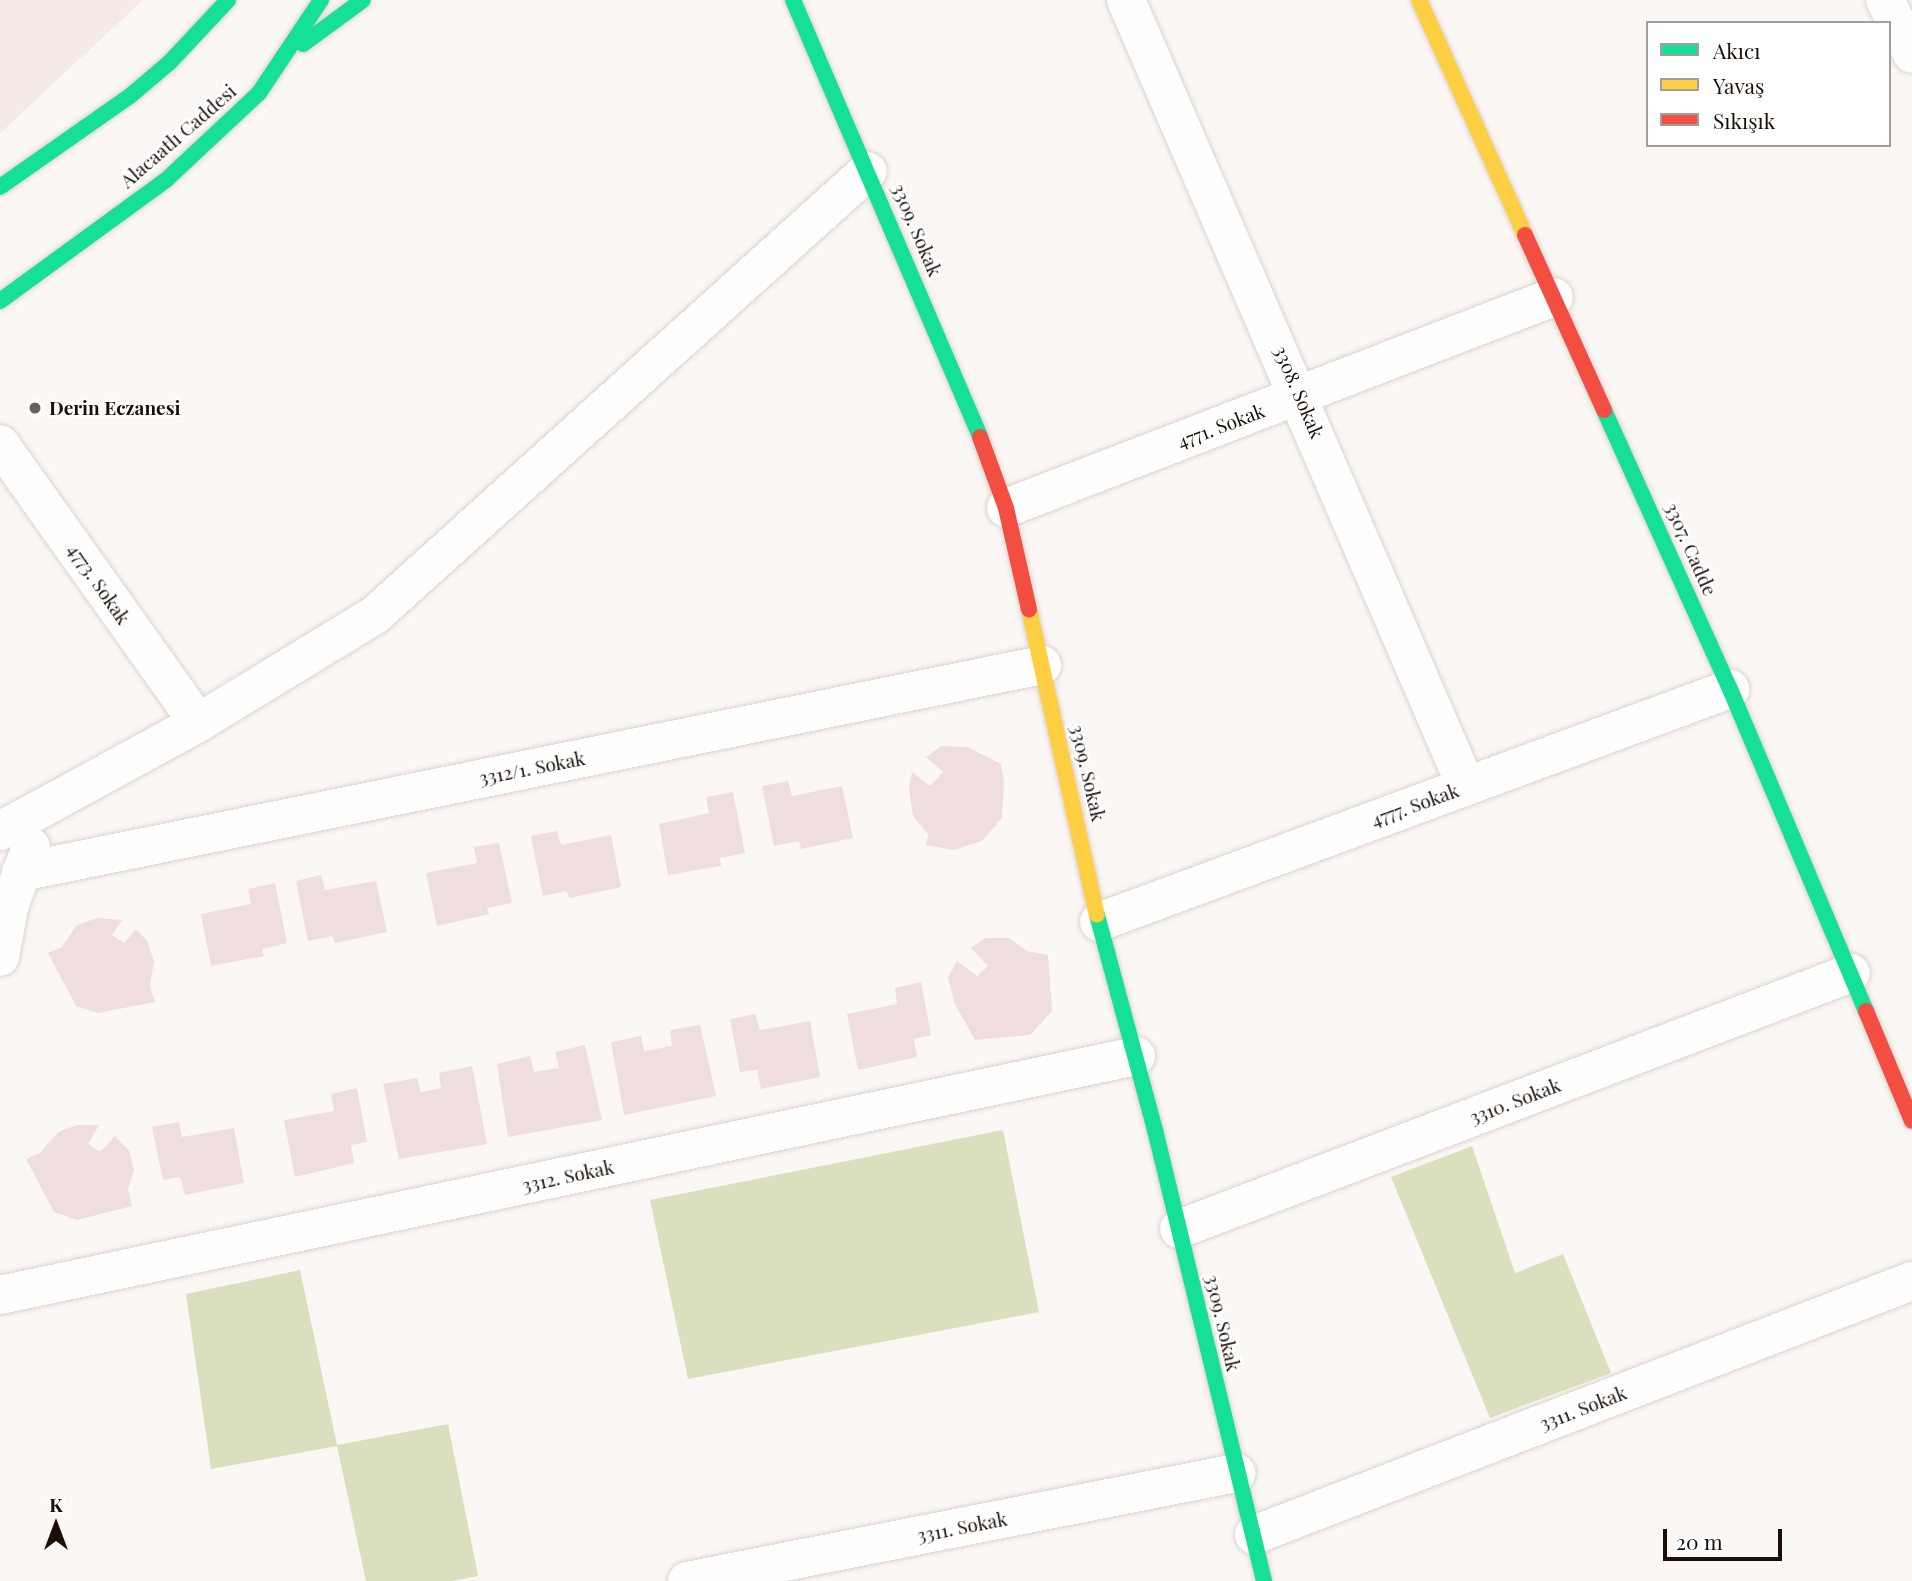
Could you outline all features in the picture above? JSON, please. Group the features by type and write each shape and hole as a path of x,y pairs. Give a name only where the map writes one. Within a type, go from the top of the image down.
{"street":[{"path":"0,187 140,88 170,62 228,0"},
{"name":"Alacaatlı Caddesi","path":"0,301 166,180 258,93 288,56 321,0"},
{"path":"288,56 363,0"},
{"name":"3309. Sokak","path":"793,0 973,417 1006,508 1099,922 1136,1056 1264,1581"},
{"name":"3308. Sokak","path":"1126,0 1300,395 1466,786"},
{"name":"3307. Cadde","path":"1419,0 1730,688 1912,1121"},
{"path":"1885,0 1912,54"},
{"path":"0,831 198,723 375,615 868,171"},
{"name":"4771. Sokak","path":"1006,508 1555,298"},
{"name":"4773. Sokak","path":"0,444 198,723"},
{"name":"3312/1. Sokak","path":"21,872 1042,665"},
{"name":"4777. Sokak","path":"1099,922 1730,688"},
{"path":"0,957 9,907 46,805"},
{"name":"3310. Sokak","path":"1179,1229 1851,973"},
{"name":"3312. Sokak","path":"0,1295 1136,1056"},
{"name":"3311. Sokak","path":"1254,1535 1912,1281"},
{"name":"3311. Sokak","path":"687,1581 1236,1472"}],"shaded area":[{"path":"0,0 143,0 0,133"}],"green space":[{"path":"1003,1130 1039,1312 688,1379 650,1200"},
{"path":"1472,1146 1515,1273 1563,1254 1611,1373 1490,1418 1391,1177"},
{"path":"300,1270 337,1445 448,1424 478,1576 452,1581 366,1581 337,1446 211,1469 186,1294"}],"building":[{"path":"941,746 967,747 1001,764 1004,782 1002,818 982,841 954,850 926,845 928,834 913,816 909,789 912,772 930,786 943,772 926,757"},
{"path":"788,781 792,796 842,786 853,838 801,849 799,841 774,846 762,786"},
{"path":"733,792 745,853 720,858 721,866 668,875 659,824 709,813 706,797"},
{"path":"557,831 561,845 611,835 621,887 569,898 567,891 543,896 531,836"},
{"path":"499,843 512,903 487,908 489,914 437,926 426,873 477,863 474,847"},
{"path":"321,875 325,890 376,881 387,932 335,943 332,936 308,941 296,881"},
{"path":"275,883 287,943 262,949 264,956 211,966 201,914 251,904 248,889"},
{"path":"96,918 122,920 112,935 124,943 136,929 147,941 154,961 150,986 155,1002 98,1013 76,1006 48,953 62,947 76,926"},
{"path":"985,938 1009,938 1027,951 1048,955 1052,1011 1030,1035 975,1040 955,1004 948,978 957,961 977,976 988,966 971,948"},
{"path":"921,982 931,1035 914,1039 917,1057 858,1070 847,1014 897,1004 895,988"},
{"path":"755,1014 760,1030 810,1021 820,1077 761,1089 757,1070 740,1072 730,1019"},
{"path":"700,1025 716,1096 624,1115 611,1042 641,1036 644,1051 672,1046 670,1030"},
{"path":"585,1045 602,1120 508,1137 497,1064 530,1056 534,1072 559,1068 555,1052"},
{"path":"472,1066 487,1144 399,1159 383,1084 417,1078 421,1092 441,1088 439,1073"},
{"path":"357,1088 367,1142 351,1145 354,1163 295,1177 284,1120 334,1111 331,1094"},
{"path":"179,1122 182,1137 234,1128 244,1183 185,1195 180,1177 163,1180 152,1127"},
{"path":"77,1125 99,1125 88,1144 100,1152 115,1136 129,1150 134,1170 128,1189 132,1206 77,1220 54,1212 26,1159 40,1153 58,1132"}],"traffic: fast":[{"path":"0,187 130,96 170,62 228,0"},
{"path":"0,301 166,180 259,93 321,0"},
{"path":"303,44 363,0"},
{"path":"793,0 980,437"},
{"path":"1604,410 1730,689 1866,1011"},
{"path":"1097,915 1155,1130 1264,1581"}],"traffic: slow":[{"path":"1419,0 1525,235"},
{"path":"1029,609 1097,915"}],"traffic: jam":[{"path":"1525,235 1604,410"},
{"path":"980,437 1006,508 1029,609"},
{"path":"1866,1011 1912,1121"}],"place":[{"name":"Derin Eczanesi","path":"35,408"}]}
